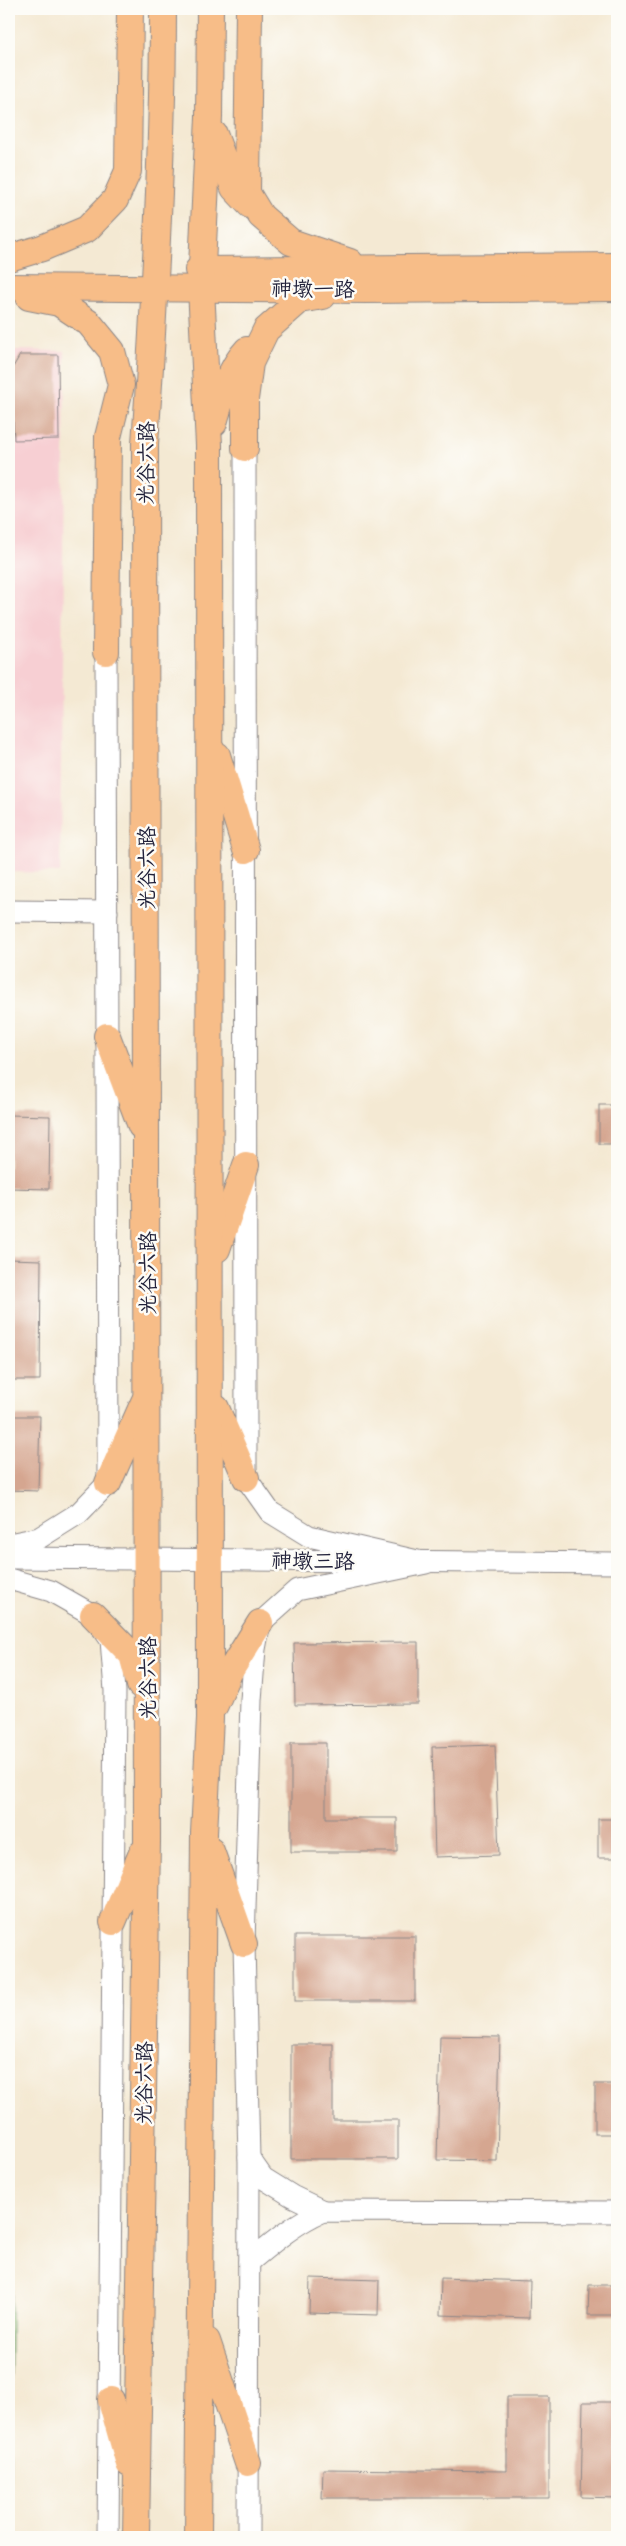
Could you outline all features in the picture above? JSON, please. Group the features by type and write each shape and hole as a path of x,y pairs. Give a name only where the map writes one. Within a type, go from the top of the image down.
{"main road":[{"path":"87,229 115,200 128,171 130,9"},
{"name":"光谷六路","path":"136,2537 148,1841 148,1142 145,444 156,279 163,124 163,9"},
{"path":"198,2537 204,1833 210,1718 209,445 202,279 209,117 210,9"},
{"path":"249,9 247,193 261,216"},
{"path":"209,117 221,156 234,188 261,216 291,242 367,279"},
{"path":"9,258 42,248 87,229 131,206 148,174 163,124"},
{"name":"神墩一路","path":"367,279 617,266"},
{"name":"神墩一路","path":"9,270 156,279"},
{"name":"神墩一路","path":"9,287 156,279 367,279 617,288"},
{"path":"209,445 221,398 240,357 266,330 300,300 367,279"},
{"path":"9,293 59,303 89,323 128,355 148,392 145,444"},
{"path":"89,323 112,351 121,385 108,437 106,652"},
{"path":"245,448 245,399 250,363 266,330"},
{"path":"106,652 146,556"},
{"path":"209,728 246,850"},
{"path":"107,1036 148,1142"},
{"path":"210,1268 246,1165"},
{"path":"108,1483 148,1392"},
{"path":"210,1394 227,1438 246,1478"},
{"path":"93,1616 132,1655 148,1712"},
{"path":"210,1718 229,1673 260,1623"},
{"path":"204,1833 244,1944"},
{"path":"112,1922 148,1841"},
{"path":"201,2322 248,2463"},
{"path":"111,2400 137,2493"}],"street":[{"path":"245,448 246,1478 270,1512 309,1536 426,1563"},
{"path":"9,1544 39,1538 79,1513 108,1483 106,652"},
{"path":"9,911 107,912"},
{"name":"神墩三路","path":"9,1558 148,1558 426,1563 617,1563"},
{"path":"248,2537 250,2158 244,1944 251,1700 255,1649 260,1623 297,1590 426,1563"},
{"path":"9,1579 51,1591 93,1616 111,1640 115,1690 112,1922 111,2400 108,2537"},
{"path":"250,2158 263,2178 292,2196 323,2211"},
{"path":"249,2262 282,2235 307,2218 323,2211 617,2212"}],"shaded area":[{"path":"9,350 65,351 60,873 9,872"}],"green space":[{"path":"13,2188 9,2537 9,2189"}],"building":[{"path":"20,355 58,355 59,439 14,440 13,416 9,416 9,374"},
{"path":"599,1105 617,1105 617,1144 599,1144"},
{"path":"9,1115 50,1116 49,1189 9,1188"},
{"path":"9,1259 41,1260 40,1380 9,1380"},
{"path":"9,1416 40,1416 38,1491 9,1490"},
{"path":"418,1642 418,1704 295,1705 294,1643"},
{"path":"291,1743 326,1743 326,1818 397,1818 397,1852 291,1852"},
{"path":"495,1745 499,1855 435,1857 432,1747"},
{"path":"598,1819 617,1819 617,1858 598,1858"},
{"path":"295,1936 415,1936 415,2001 295,2001"},
{"path":"440,2036 500,2037 497,2161 437,2160"},
{"path":"291,2044 333,2044 333,2120 398,2120 398,2159 291,2159"},
{"path":"595,2084 617,2084 617,2134 595,2134"},
{"path":"310,2278 379,2280 378,2315 309,2313"},
{"path":"441,2278 530,2281 529,2318 440,2315"},
{"path":"589,2285 617,2285 617,2315 588,2315"},
{"path":"507,2397 549,2397 549,2498 322,2498 323,2469 507,2471"},
{"path":"583,2402 617,2402 617,2498 581,2497"}]}
